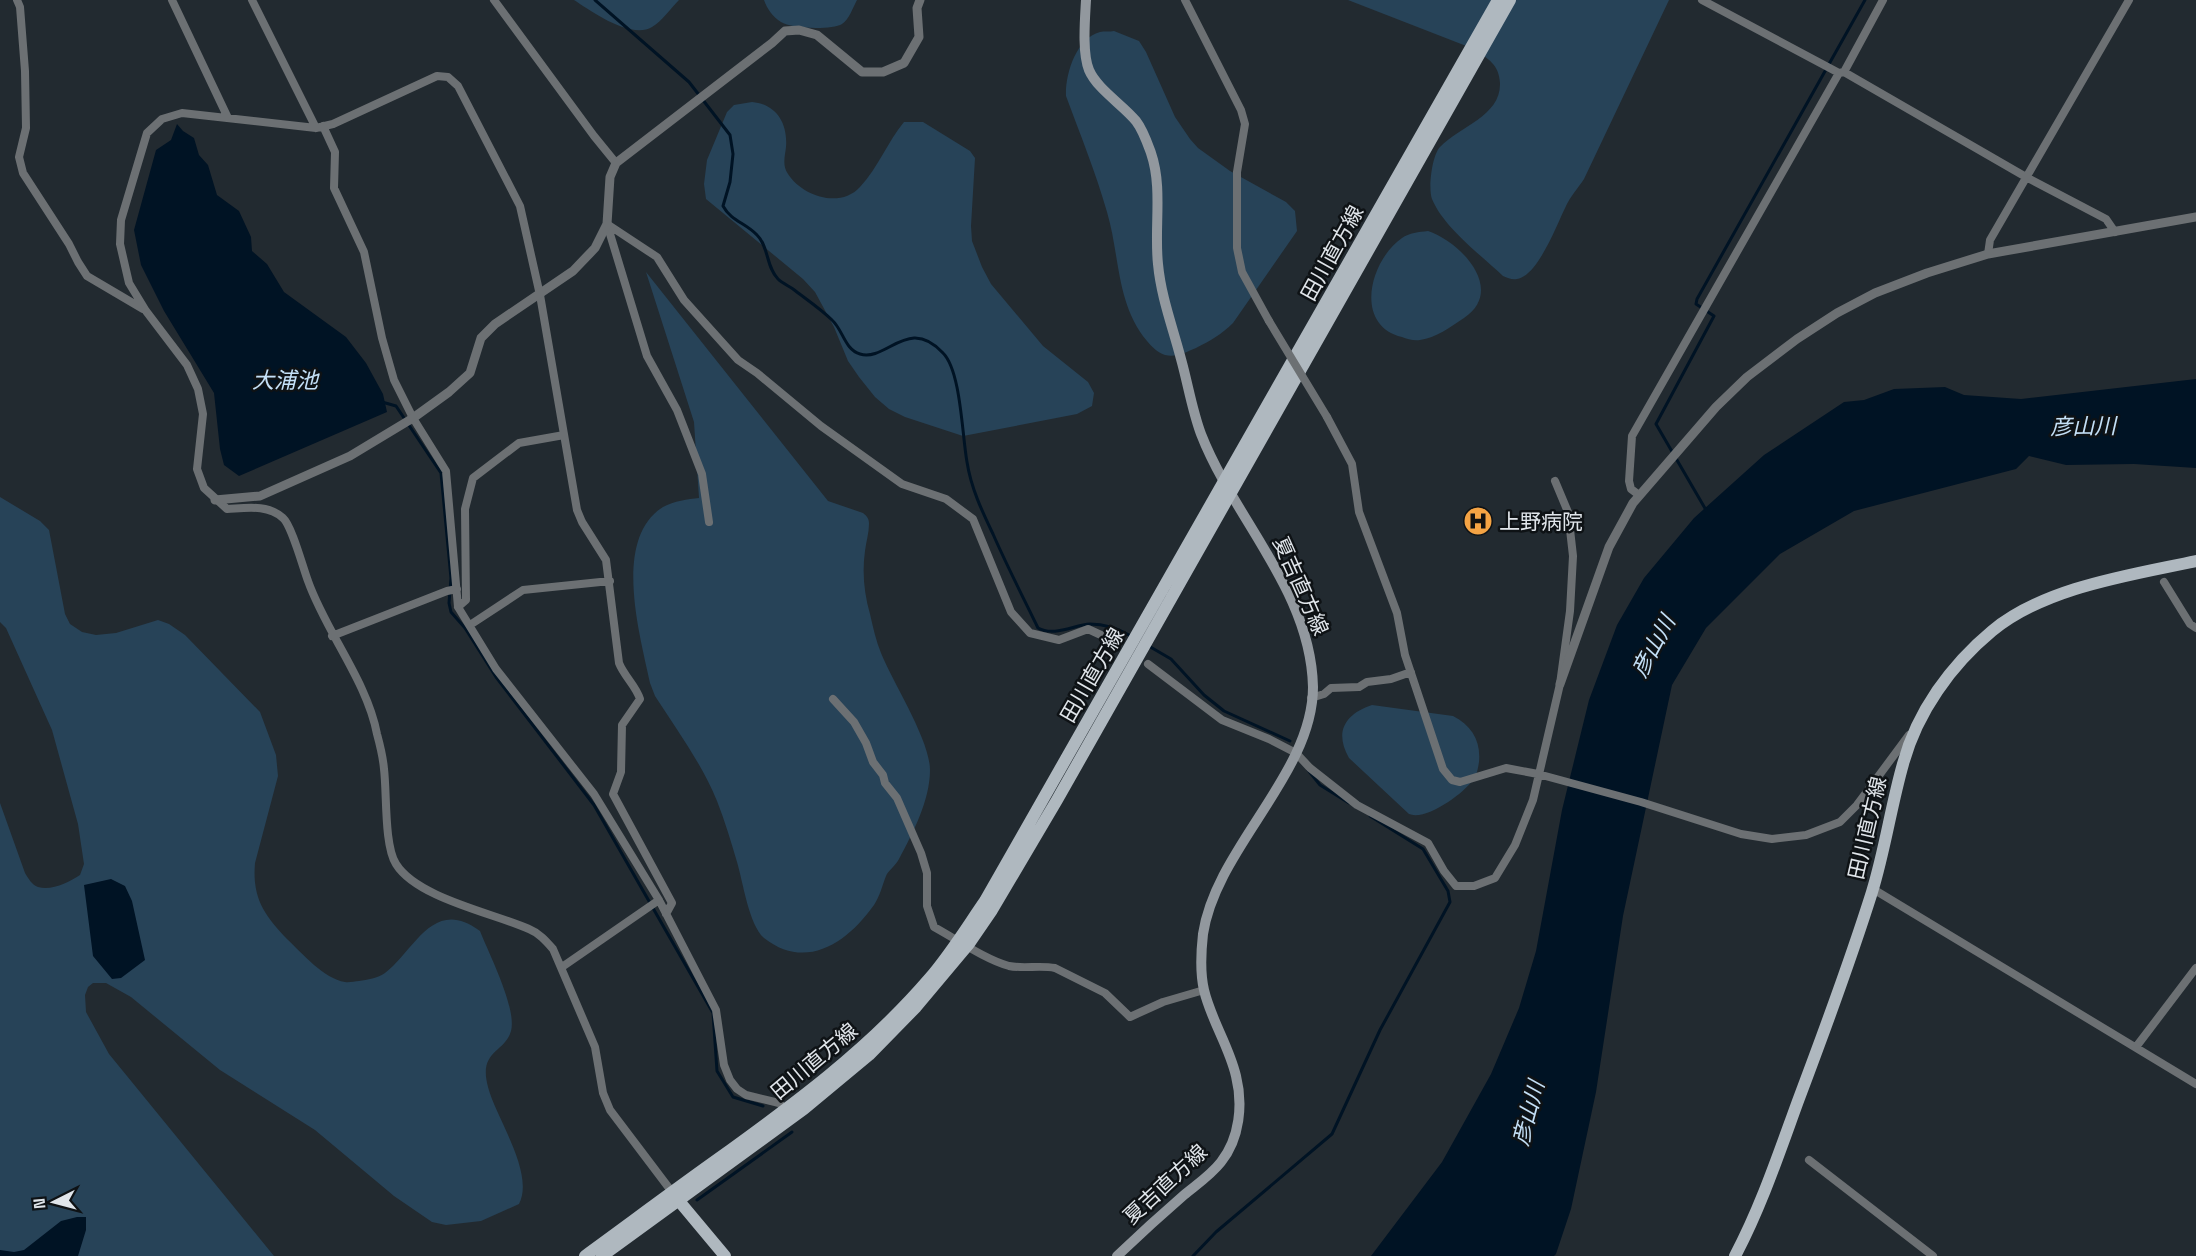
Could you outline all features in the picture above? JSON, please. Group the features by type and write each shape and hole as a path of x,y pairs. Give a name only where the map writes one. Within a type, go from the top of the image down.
{"main road":[{"name":"夏吉直方線","path":"1086,0 1086,56 1091,74 1138,123 1153,159 1157,197 1158,264 1165,305 1201,434 1228,487 1270,557 1302,626 1311,657 1311,698 1305,730 1296,753 1225,873 1210,904 1203,935 1204,990 1236,1076 1240,1112 1237,1130 1221,1163 1117,1256"},
{"name":"田川直方線","path":"585,1256 804,1109 852,1071 916,1007 992,910 1057,800 1498,0"},
{"name":"田川直方線","path":"1228,487 1510,0"},
{"name":"田川直方線","path":"1734,1256 1746,1234 1784,1139 1873,890 1903,762 1917,724 1938,689 1968,654 1993,630 2021,611 2051,598 2095,584 2196,561"},
{"name":"田川直方線","path":"602,1256 846,1062 900,1011 964,943"},
{"path":"675,1196 725,1256"}],"street":[{"path":"17,0 20,7 25,70 26,128 19,157 23,173 87,276 147,311"},
{"path":"172,0 228,118"},
{"path":"252,0 335,152 334,188 364,252 382,338 394,380 413,418 446,471 458,607 496,669 594,794 654,904 666,914 716,1010 724,1065 730,1080 746,1095 779,1103 786,1110"},
{"path":"494,0 616,163"},
{"path":"709,522 702,474 677,410 647,356 607,224 610,177 616,163 785,31 799,30 817,35 862,72 883,72 904,63 919,37 916,8 920,0"},
{"path":"1185,0 1241,110 1245,124 1237,172 1237,248 1242,272 1352,464 1359,512 1397,613 1405,655 1443,769 1452,780 1460,782 1506,768 1538,774 1641,802 1741,834 1772,839 1806,836 1840,822 1852,811 1917,724"},
{"path":"1702,0 1841,73 2026,177 2106,219 2115,232"},
{"path":"1639,495 1631,489 1629,481 1632,436 1883,0"},
{"path":"1988,254 1990,240 2129,0"},
{"path":"666,914 672,903 613,794 621,772 622,725 640,699 619,663 606,560 577,510 540,295 520,206 458,86 448,77 437,76 333,124 320,127 182,113 162,119 147,133 121,220 120,244 129,283 187,365 198,389 203,414 197,469 204,488 215,500 227,508 262,508 274,511 286,519 308,583 332,636 366,699 377,730 384,769 391,851 396,864 405,875 430,892 492,917 530,929 542,937 553,949 595,1047 603,1094 610,1110 675,1196"},
{"path":"1560,684 1609,547 1639,495 1716,406 1747,377 1797,339 1837,313 1875,293 1927,273 1988,254 2196,217"},
{"path":"215,500 260,496 350,456 413,418 470,373 481,338 495,324 573,271 596,248 607,224"},
{"path":"607,224 657,257 684,300 738,360 820,426 902,484 946,499 973,519 1011,612 1030,633 1059,640 1088,629 1116,642"},
{"path":"458,607 466,600 465,509 473,478 519,443 564,435"},
{"path":"1148,663 1222,720 1296,753 1310,768 1357,805 1428,843 1444,871 1456,886 1474,886 1495,878 1515,845 1533,800 1560,684 1570,611 1573,556 1568,512 1555,481"},
{"path":"470,625 523,590 610,580"},
{"path":"2164,582 2190,624 2196,628"},
{"path":"332,636 457,589"},
{"path":"1311,698 1324,694 1331,688 1359,687 1367,682 1391,679 1411,672"},
{"path":"833,699 854,722 866,742 873,762 897,798 921,853 927,873 927,906 934,927 992,960 1011,967 1047,966 1055,968 1105,993 1130,1017 1163,1002 1204,990"},
{"path":"1873,890 2196,1084"},
{"path":"562,967 654,904"},
{"path":"2136,1047 2196,968"},
{"path":"1809,1160 1933,1256"}],"shaded area":[{"path":"574,0 679,0 652,27 633,30 590,11"},
{"path":"764,0 857,0 842,24 812,28 781,22 775,18"},
{"path":"1348,0 1669,0 1584,179 1568,203 1539,259 1525,276 1510,279 1503,276 1454,231 1438,210 1431,194 1433,164 1437,151 1448,140 1478,120 1494,104 1499,94 1500,83 1495,67 1474,49"},
{"path":"1114,31 1139,41 1175,117 1198,148 1230,171 1286,202 1295,211 1297,231 1233,323 1206,343 1177,355 1165,355 1153,348 1137,327 1130,311 1120,279 1107,212 1066,96 1070,68 1078,49 1084,42 1100,32"},
{"path":"752,102 768,106 779,116 785,130 784,164 788,174 802,188 822,197 842,197 852,194 860,187 904,122 923,122 970,151 975,158 972,241 982,267 991,284 1043,346 1088,382 1094,393 1092,406 1077,414 963,436 905,417 889,409 875,397 848,361 834,327 815,292 803,279 706,199 704,184 707,160 727,112 734,105"},
{"path":"1428,231 1453,245 1465,256 1480,281 1481,294 1476,307 1464,318 1432,337 1413,340 1387,330 1377,320 1372,306 1372,291 1375,276 1391,248 1405,236"},
{"path":"646,272 828,501 863,513 868,518 864,575 866,598 873,629 881,653 918,728 928,758 929,781 920,816 899,859 886,876 874,905 851,931 838,941 810,952 795,952 780,948 759,932 750,914 737,862 711,787 697,760 655,696 650,683 636,615 634,564 638,541 647,522 663,507 699,498 694,422"},
{"path":"0,497 40,521 49,530 65,614 70,624 82,632 96,635 116,633 158,620 169,624 185,635 260,712 276,755 278,776 255,863 258,896 272,922 314,965 337,980 350,982 369,979 385,973 426,930 437,923 450,920 464,922 480,931 506,995 512,1021 508,1038 489,1059 486,1075 492,1100 512,1146 522,1177 523,1191 519,1204 481,1221 446,1225 432,1222 394,1196 315,1130 220,1070 131,997 106,983 93,983 88,987 85,995 86,1012 109,1054 274,1256 0,1256 0,803 25,873 34,885 49,888 66,883 80,875 84,864 78,824 52,730 6,628 0,622"},
{"path":"1372,705 1453,716 1460,720 1470,729 1477,741 1479,764 1473,780 1444,805 1425,814 1409,814 1349,758 1345,749 1342,740 1345,725 1355,713"}],"water":[{"name":"大浦池","path":"177,124 194,138 199,155 208,165 217,195 239,211 251,237 252,251 267,264 284,292 346,337 366,363 383,394 387,412 239,476 224,465 214,393 164,311 141,265 134,230 156,150 171,140"},
{"name":"彦山川","path":"2196,379 2196,468 2134,464 2066,465 2029,456 2016,469 1854,511 1780,554 1706,628 1672,685 1623,916 1596,1092 1571,1209 1556,1254 1554,1256 1371,1256 1442,1162 1491,1074 1519,1008 1536,951 1562,810 1589,700 1617,625 1644,578 1694,518 1764,455 1844,402 1864,400 1894,389 1945,387 1964,395 2021,399"},
{"path":"111,879 125,886 132,901 145,960 121,978 112,979 93,956 84,885"},
{"path":"86,1217 86,1230 78,1256 0,1256 0,1250 14,1252 24,1250 61,1221"}],"waterway":[{"path":"595,0 689,82 730,135 733,154 730,182 723,206 730,215 753,231 761,240 771,269 778,279 828,316 855,352 870,355 899,342 919,338 930,342 943,353 954,374 967,462 974,490 1038,628 1057,631 1096,624 1112,627 1131,636"},
{"path":"1706,510 1656,424 1714,316 1696,304 1697,299 1865,0"},
{"path":"382,402 396,406 441,473 451,578 449,603 451,612 465,628 496,677 594,805 713,1013 717,1071 733,1097 763,1106"},
{"path":"1147,645 1171,659 1204,695 1224,711 1290,741"},
{"path":"1308,770 1320,785 1349,803"},
{"path":"1193,1256 1216,1232 1332,1134 1380,1030 1450,902 1448,891 1423,849 1370,816"},
{"path":"697,1200 792,1132"}],"place":[{"name":"上野病院","path":"1478,521"}]}
